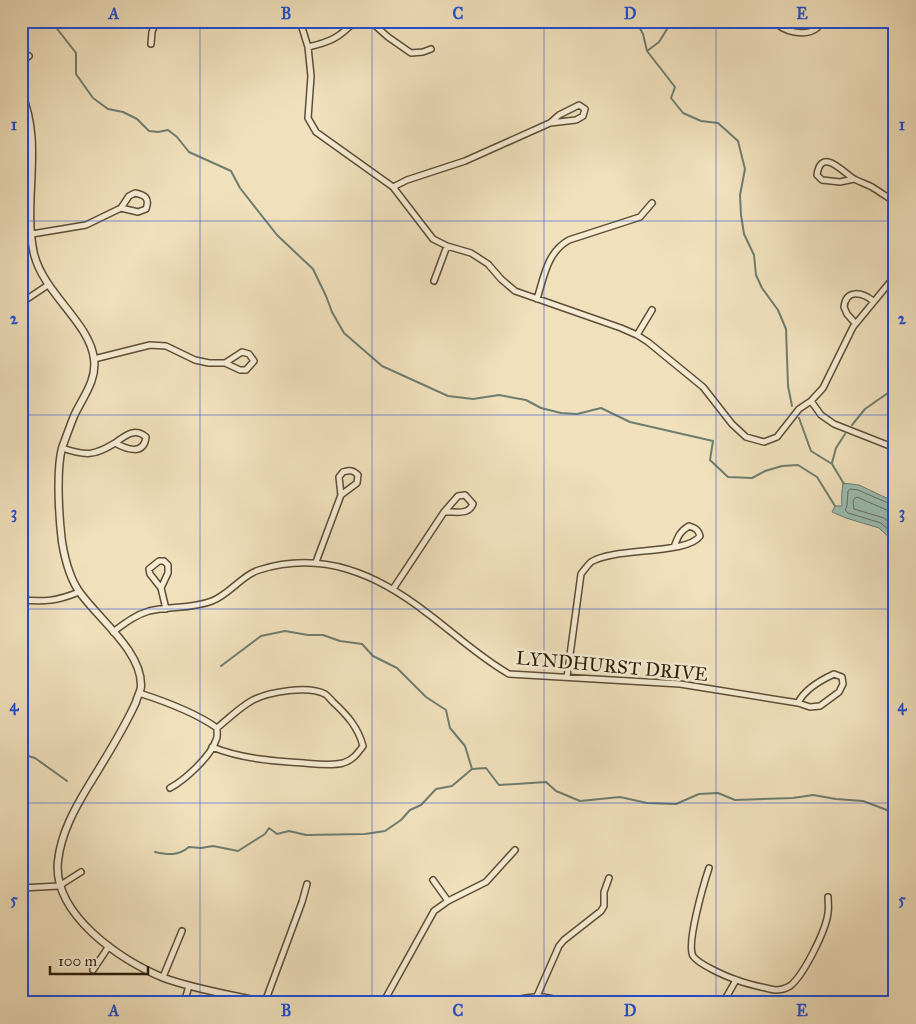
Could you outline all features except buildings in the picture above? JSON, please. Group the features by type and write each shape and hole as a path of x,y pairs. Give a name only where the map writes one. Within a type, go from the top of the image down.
{"street":[{"path":"151,44 152,32 156,21"},
{"path":"300,21 308,47 311,76 308,118 316,132 393,187 433,239 447,246 471,253 488,264 515,291 637,335 703,387 732,424 746,437 764,442 777,437 799,409 811,401 823,388 855,323 895,276"},
{"path":"308,47 338,38 355,21"},
{"path":"370,21 388,38 411,54 431,49"},
{"path":"775,21 786,30 805,33 816,29 822,21"},
{"path":"21,62 30,56"},
{"path":"21,93 28,116 32,141 33,160 30,190 32,234 38,267 48,285 86,336 94,359 93,377 87,394 74,415 62,448 59,465 62,543 71,576 79,592 130,652 139,674 141,686 119,736 73,812 62,842 57,863 59,886 77,918 109,946 137,965 189,986 266,1002 307,884"},
{"path":"393,187 407,180 465,161 550,123 576,120 583,116 585,109 579,105 559,115 550,123"},
{"path":"854,179 840,182 822,180 817,174 818,168 822,163 835,163 854,179 872,187 895,202"},
{"path":"21,190 30,190"},
{"path":"32,234 86,225 122,208 129,196 135,193 142,194 147,198 146,208 138,212 122,208"},
{"path":"536,299 549,261 554,251 560,245 640,217 652,203"},
{"path":"434,281 447,246"},
{"path":"21,303 48,285"},
{"path":"855,323 844,307 848,297 851,294 861,294 873,302"},
{"path":"637,335 652,310"},
{"path":"94,359 150,345 166,346 195,360 209,363 226,363 240,370 246,370 254,361 249,354 242,352 226,363"},
{"path":"811,401 820,415 834,424 895,448"},
{"path":"62,448 88,454 100,452 127,434 141,433 146,437 142,446 136,450 131,450 115,443"},
{"path":"316,562 341,496 339,476 343,472 350,470 355,472 358,475 357,483 341,496"},
{"path":"394,589 444,512 458,496 465,495 473,504 467,512 444,512"},
{"path":"567,676 581,574 591,562 607,556 674,547 692,543 700,536 699,531 688,526 678,535 674,547"},
{"path":"161,588 168,573 168,566 164,561 158,561 149,569 150,574 161,588 166,609"},
{"name":"LYNDHURST DRIVE","path":"113,632 136,616 149,611 212,601 228,593 255,570 271,566 316,562 343,568 394,589 427,612 492,664 509,674 680,684 810,707 820,706 839,692 844,684 842,677 834,674 825,679 801,696 798,704"},
{"path":"21,600 56,601 79,592"},
{"path":"212,747 264,760 320,764 342,763 355,757 362,746 360,735 351,719 325,694 308,690 270,694 252,700 217,728"},
{"path":"139,693 153,697 207,721 217,728"},
{"path":"170,788 182,782 197,767 217,739 217,728"},
{"path":"383,1003 434,911 448,901 486,882 515,850"},
{"path":"709,868 702,891 691,946 692,951 697,960 736,980 775,990 781,990 793,983 808,961 819,940 829,911 828,897"},
{"path":"21,888 59,886 81,872"},
{"path":"537,996 559,946 601,911 604,906 604,892 609,878"},
{"path":"433,880 448,901"},
{"path":"164,977 182,931"},
{"path":"93,970 109,946"},
{"path":"724,1003 736,980"},
{"path":"184,1003 189,986"},
{"path":"506,1003 537,996 563,1003"}],"water":[{"path":"843,483 859,485 895,502 895,543 879,528 832,512 835,506 842,506"}],"waterway":[{"path":"51,21 76,53 76,74 93,98 108,109 123,112 137,119 149,131 168,130 177,137 189,152 231,171 240,188 277,235 313,269 332,312 344,333 382,366 448,396 473,399 499,395 526,400 541,408 561,413 577,414 601,408 630,422 713,441 710,460 728,477 752,478 765,471 782,466 798,465 817,477 835,506"},
{"path":"636,21 643,34 647,51 675,87 671,98 683,113 701,121 718,123 738,141 745,169 740,195 744,234 754,255 756,275 762,288 778,310 786,329 788,386 792,406"},
{"path":"647,51 659,42 672,21"},
{"path":"852,425 865,409 895,388"},
{"path":"799,418 811,451 832,464 844,484"},
{"path":"832,463 836,448 845,434"},
{"path":"221,666 261,636 285,631 308,635 323,635 340,641 362,644 373,656 397,668 426,697 446,710 450,728 465,746 472,769"},
{"path":"21,754 35,758 67,781"},
{"path":"155,852 173,854 189,847 213,846 238,851 265,834 269,828 277,834 289,831 306,835 365,834 385,831 401,820 410,810 421,805 436,789 452,786 472,769 486,768 499,785 546,782 556,791 580,801 620,797 647,803 676,804 699,794 718,793 735,800 793,798 813,795 863,801 887,810"}]}
